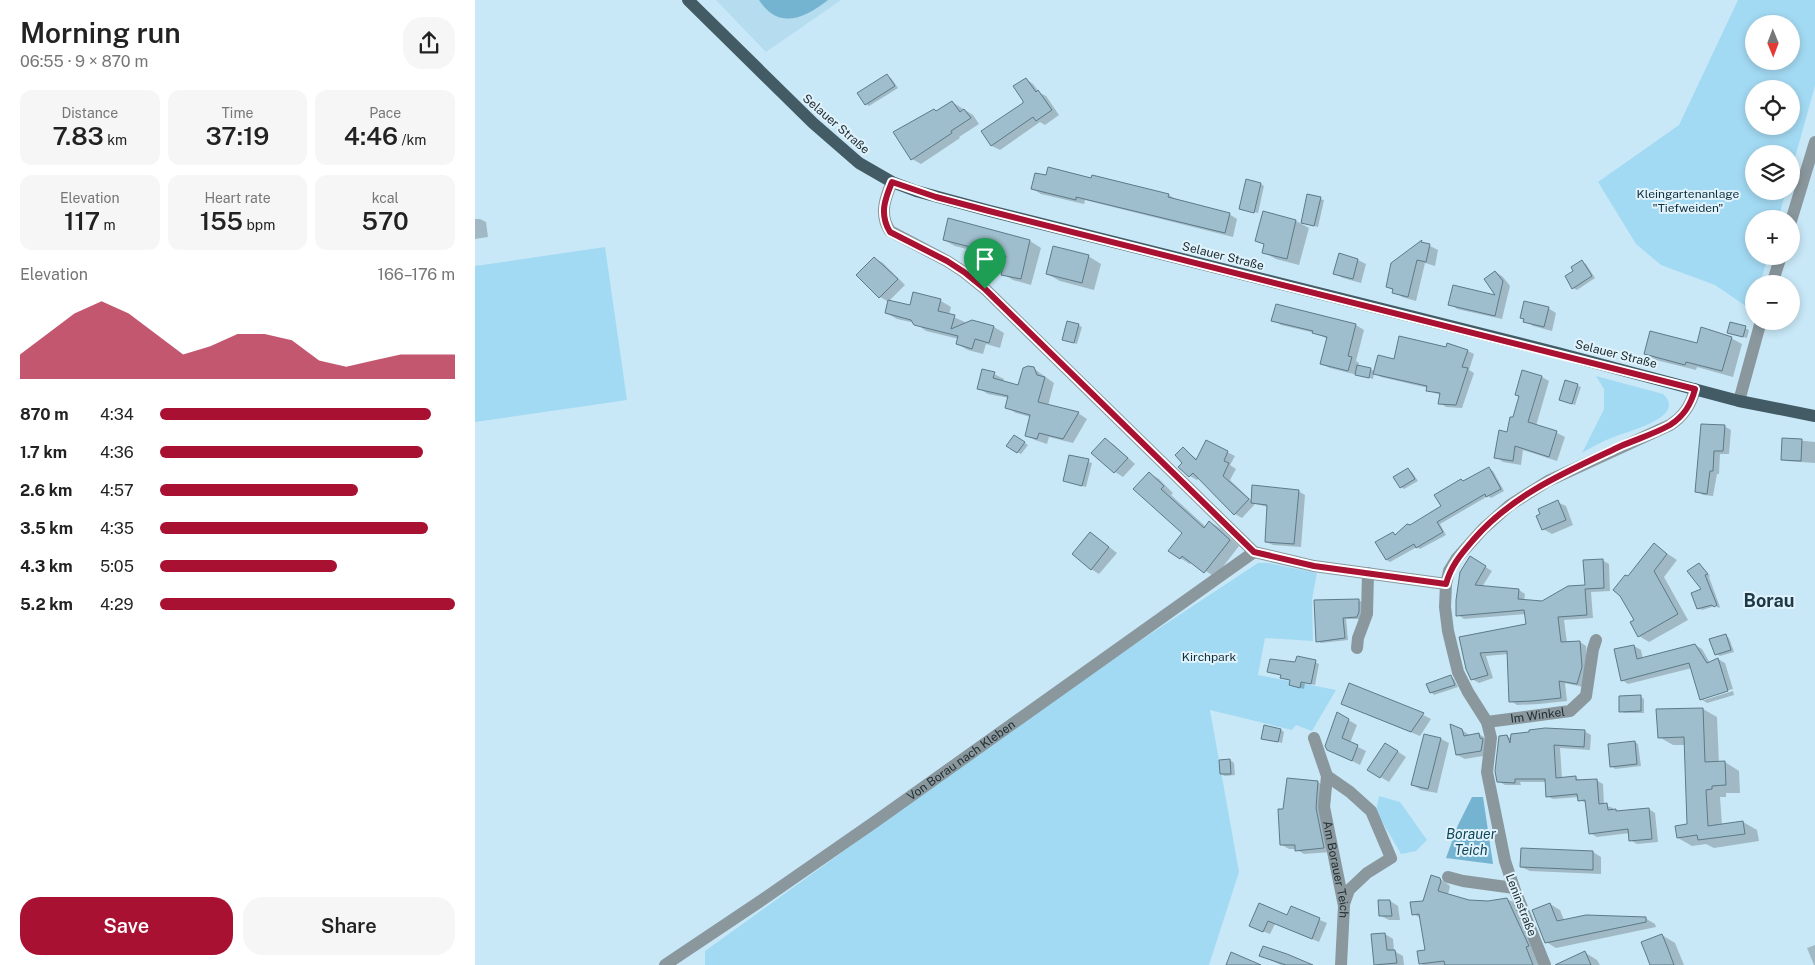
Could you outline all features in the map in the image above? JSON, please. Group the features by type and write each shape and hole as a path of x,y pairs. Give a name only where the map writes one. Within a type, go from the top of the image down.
{"main road":[{"name":"Selauer Straße","path":"688,0 828,138 859,163 892,182 936,197 989,211 1739,401 1815,416"}],"street":[{"path":"1794,210 1815,142"},
{"path":"892,182 883,207 885,222 890,232 947,261 985,289 1254,552 1314,566 1446,584"},
{"path":"1739,401 1759,330"},
{"name":"Leninstraße","path":"1545,965 1513,888 1505,861 1487,772 1491,738 1487,722 1458,672 1451,647 1446,616 1446,584 1449,571 1457,558 1483,528 1510,505 1548,481 1670,425 1683,415 1689,406 1695,389"},
{"name":"Von Borau nach Kleben","path":"665,965 876,821 1254,552"},
{"path":"1357,648 1358,638 1367,614 1368,573"},
{"name":"Im Winkel","path":"1487,722 1570,711 1585,696 1596,640"},
{"name":"Am Borauer Teich","path":"1314,738 1327,776 1324,807 1344,906"},
{"name":"Am Borauer Teich","path":"1327,776 1350,792 1371,811 1391,858 1367,872 1349,890 1344,906"},
{"path":"1448,877 1463,882 1513,888"},
{"path":"1341,965 1344,906"}],"shaded area":[{"path":"716,0 841,0 766,52"}],"green space":[{"name":"Kleingartenanlage \"Tiefweiden\"","path":"1738,0 1815,0 1815,86 1799,145 1745,145 1745,200 1783,200 1781,210 1745,210 1745,265 1765,265 1763,275 1745,275 1745,306 1715,285 1661,265 1636,244 1598,182 1679,125"},
{"path":"605,247 627,400 475,422 475,266"},
{"path":"1596,376 1663,394 1669,402 1668,410 1653,422 1606,440 1582,453 1604,409 1604,389"},
{"name":"Kirchpark","path":"1258,563 1268,563 1317,573 1312,600 1313,641 1265,638 1258,675 1336,690 1312,731 1296,725 1292,730 1210,710 1239,872 1209,965 705,965 705,951 1082,679"},
{"path":"1379,796 1400,802 1427,840 1416,851 1401,854 1376,811"}],"water":[{"path":"759,0 828,0 801,16 783,18 774,15 766,9"},
{"name":"Borauer Teich","path":"1472,797 1483,797 1493,864 1446,858 1458,825"}],"building":[{"path":"887,74 895,86 865,105 857,93"},
{"path":"1026,78 1036,92 1038,90 1052,110 1036,121 1033,117 991,146 981,131 1023,103 1013,86"},
{"path":"952,101 960,112 964,109 971,118 911,160 893,132"},
{"path":"1048,167 1091,178 1092,175 1169,194 1168,197 1230,213 1225,233 1076,197 1076,200 1031,189 1035,173 1046,175"},
{"path":"1246,179 1261,183 1254,213 1239,209"},
{"path":"1307,194 1321,197 1314,226 1301,223"},
{"path":"1263,211 1296,220 1287,259 1262,253 1264,244 1255,241"},
{"path":"948,218 1030,240 1021,279 1001,275 1006,256 943,240"},
{"path":"1422,240 1421,242 1430,244 1426,262 1417,260 1408,297 1392,293 1393,289 1386,287 1391,263"},
{"path":"1053,246 1089,255 1082,283 1046,274"},
{"path":"1339,253 1358,259 1353,279 1333,274"},
{"path":"874,257 898,279 879,298 856,275"},
{"path":"1582,260 1592,276 1572,289 1565,276 1573,271 1571,267"},
{"path":"1495,271 1503,281 1495,316 1448,305 1453,285 1495,295 1484,279"},
{"path":"913,292 941,299 938,311 955,315 951,329 972,320 994,326 989,343 975,339 972,349 956,344 958,336 914,325 911,320 885,313 888,300 910,305"},
{"path":"1524,301 1549,307 1544,327 1523,322 1524,319 1520,318"},
{"path":"1276,304 1356,324 1348,356 1352,357 1348,371 1320,364 1327,337 1312,333 1313,331 1271,321"},
{"path":"1067,321 1079,324 1074,343 1062,340"},
{"path":"1730,322 1745,326 1743,337 1727,333"},
{"path":"1701,327 1732,337 1722,371 1686,362 1685,365 1644,354 1650,331 1697,343"},
{"path":"1399,336 1446,347 1447,343 1468,350 1462,367 1468,368 1456,405 1438,404 1440,393 1426,391 1427,386 1373,374 1378,355 1394,359"},
{"path":"1357,365 1371,368 1369,378 1355,375"},
{"path":"1028,366 1034,367 1037,375 1045,377 1038,402 1079,412 1063,439 1039,433 1037,439 1025,436 1030,415 1005,408 1008,396 977,389 982,369 995,372 993,378 1018,385 1023,368"},
{"path":"1522,370 1542,376 1528,422 1557,431 1549,457 1515,446 1513,461 1494,458 1499,430 1507,432 1510,417 1513,417 1519,396 1515,395"},
{"path":"1565,380 1578,384 1572,404 1559,400"},
{"path":"1701,424 1725,425 1723,451 1714,451 1713,471 1710,471 1707,494 1695,492"},
{"path":"1014,435 1025,442 1017,453 1006,446"},
{"path":"1105,438 1128,458 1114,473 1091,453"},
{"path":"1782,438 1802,439 1801,461 1781,460"},
{"path":"1206,440 1228,451 1224,461 1229,463 1223,476 1249,499 1234,515 1193,473 1189,477 1178,467 1182,463 1175,455 1183,447 1196,460"},
{"path":"1069,455 1089,459 1082,486 1063,481"},
{"path":"1489,467 1501,489 1486,497 1485,494 1437,522 1443,532 1416,548 1414,544 1386,560 1375,542 1393,532 1395,535 1407,524 1410,525 1441,506 1434,495 1461,479 1463,481"},
{"path":"1408,468 1415,479 1400,488 1393,477"},
{"path":"1149,472 1164,486 1161,489 1204,528 1209,521 1230,540 1204,573 1182,556 1180,559 1168,551 1182,533 1133,489"},
{"path":"1252,485 1299,490 1294,544 1265,542 1267,505 1251,503"},
{"path":"1558,500 1566,520 1542,530 1536,516 1540,514 1538,509"},
{"path":"1090,532 1109,547 1091,570 1072,554"},
{"path":"1654,543 1667,554 1654,571 1678,614 1638,637 1630,622 1634,620 1620,596 1613,590 1625,575 1628,576"},
{"path":"1470,556 1486,566 1475,585 1519,589 1518,599 1542,601 1568,586 1585,585 1583,560 1603,559 1604,588 1585,589 1587,615 1558,617 1561,642 1580,641 1582,667 1577,684 1559,681 1561,698 1509,702 1507,651 1480,653 1488,675 1471,680 1466,669 1459,637 1526,624 1524,610 1456,616 1460,572"},
{"path":"1699,563 1708,574 1705,575 1717,605 1714,607 1712,605 1697,609 1691,593 1701,589 1687,571"},
{"path":"1359,599 1357,617 1343,618 1345,638 1316,642 1314,600"},
{"path":"1726,634 1731,650 1715,655 1709,639"},
{"path":"1695,644 1707,663 1718,658 1728,691 1700,700 1689,663 1621,681 1614,649 1634,645 1637,659"},
{"path":"1297,656 1316,660 1311,684 1301,682 1300,688 1289,685 1290,680 1280,678 1281,675 1267,672 1270,659 1295,662"},
{"path":"1451,675 1455,685 1430,693 1426,684"},
{"path":"1349,683 1424,713 1411,732 1341,704"},
{"path":"1641,695 1641,711 1619,712 1619,696"},
{"path":"1703,708 1705,762 1725,761 1726,785 1712,786 1712,789 1706,790 1708,826 1743,821 1745,834 1698,840 1697,835 1677,838 1675,826 1687,824 1684,737 1658,738 1656,709"},
{"path":"1337,712 1349,719 1342,738 1358,745 1352,761 1327,750 1325,746"},
{"path":"1450,724 1462,729 1464,736 1479,733 1480,738 1483,739 1481,751 1456,755"},
{"path":"1264,725 1281,729 1278,742 1261,739"},
{"path":"1545,728 1585,730 1584,747 1554,745 1556,778 1576,776 1576,780 1597,779 1599,804 1607,803 1608,810 1649,808 1652,839 1629,841 1628,829 1589,834 1585,800 1578,801 1577,794 1546,797 1545,779 1515,779 1515,783 1497,782 1495,771 1499,736 1507,735 1510,743 1511,734"},
{"path":"1424,734 1441,738 1428,789 1411,785"},
{"path":"1635,741 1637,764 1610,767 1608,744"},
{"path":"1385,743 1398,751 1380,778 1367,770"},
{"path":"1230,759 1231,774 1220,774 1219,760"},
{"path":"1287,778 1318,781 1316,808 1324,848 1295,851 1295,845 1280,845 1278,809 1283,809"},
{"path":"1521,848 1593,851 1593,870 1520,867"},
{"path":"1431,875 1440,878 1438,891 1469,900 1488,901 1507,898 1529,946 1526,947 1533,965 1445,965 1444,961 1419,964 1417,951 1425,950 1419,914 1412,915 1410,902 1423,901"},
{"path":"1378,900 1390,900 1392,916 1379,916"},
{"path":"1259,903 1287,915 1291,906 1320,918 1312,939 1268,921 1263,932 1249,926"},
{"path":"1550,903 1557,921 1586,915 1646,917 1646,922 1545,943 1532,910"},
{"path":"1385,933 1387,950 1395,950 1397,963 1374,965 1371,934"},
{"path":"1662,934 1674,965 1650,965 1641,942"},
{"path":"1263,946 1313,965 1286,965 1259,956"},
{"path":"1585,951 1591,965 1555,965"},
{"path":"1231,952 1261,965 1226,965"}],"district":[{"name":"Borau","path":"1769,601"}],"route":[{"path":"892,182 936,197 989,211 1695,389 1689,406 1683,415 1670,425 1548,481 1510,505 1483,528 1457,558 1449,571 1446,584 1314,566 1254,552 985,289 947,261 890,232 883,215 883,207 892,182"}]}
